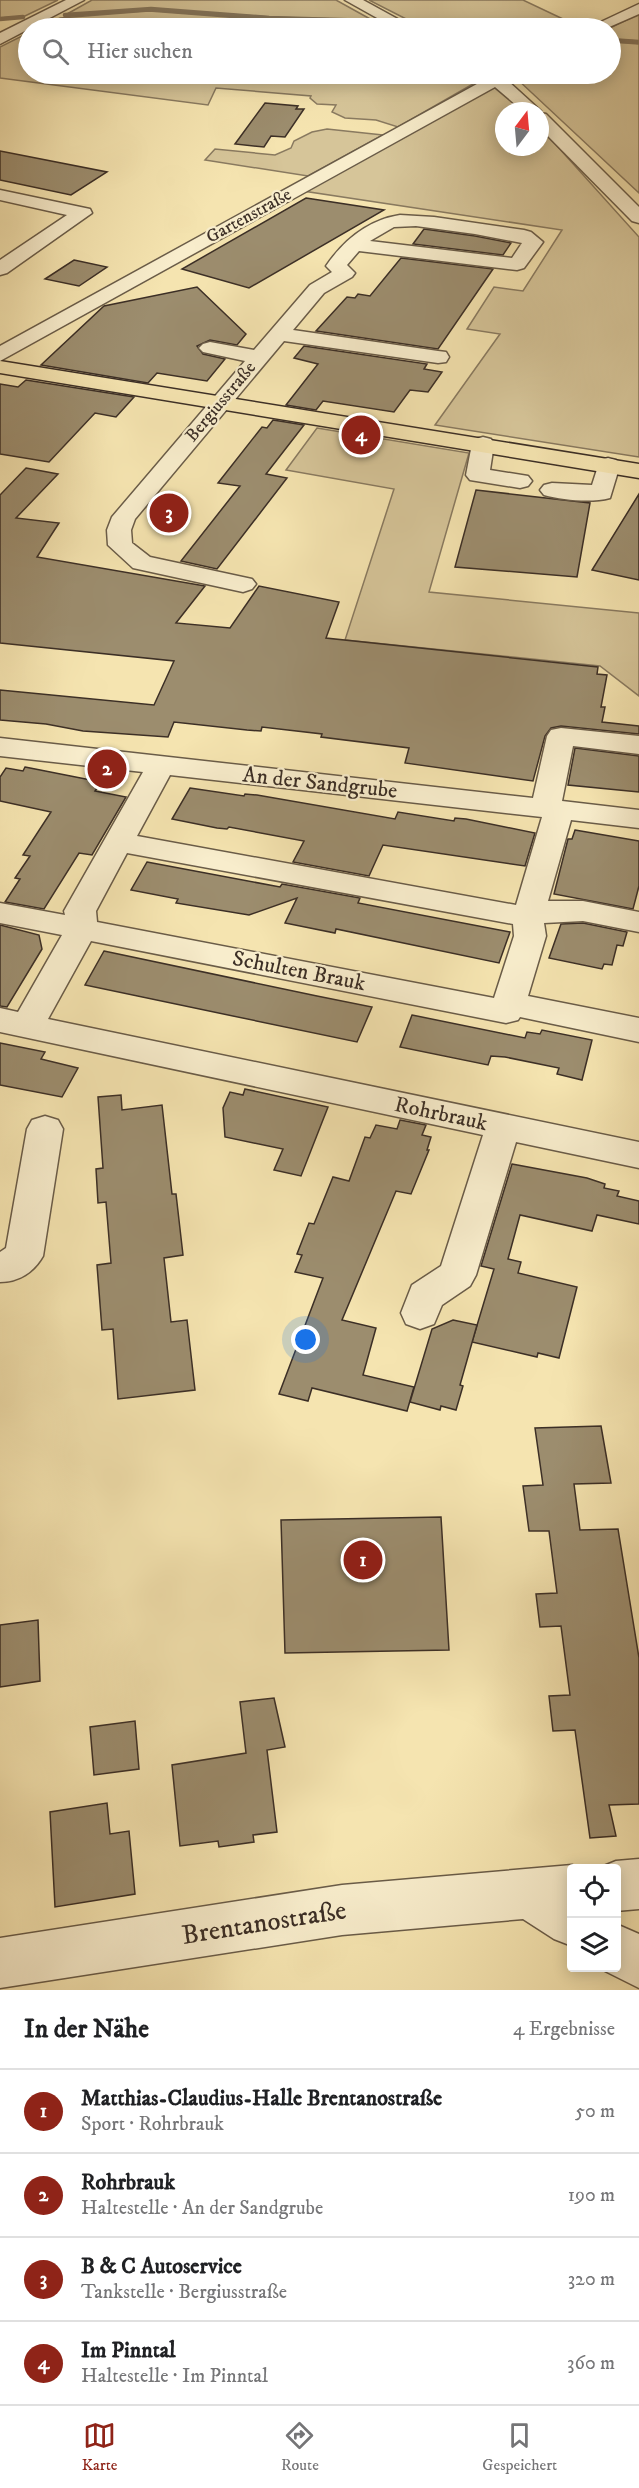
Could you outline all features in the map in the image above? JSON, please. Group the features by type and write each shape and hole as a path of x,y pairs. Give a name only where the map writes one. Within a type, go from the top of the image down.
{"main road":[{"path":"0,367 222,401 639,471"}],"street":[{"path":"41,18 77,0"},
{"path":"352,0 387,18"},
{"path":"618,18 639,8"},
{"path":"0,39 18,30"},
{"name":"Gartenstraße","path":"0,355 482,84"},
{"path":"507,84 524,102"},
{"path":"549,127 639,217"},
{"path":"0,195 82,213 0,269"},
{"path":"392,221 415,221 524,236 533,242 517,264 356,245 379,226 392,221"},
{"name":"Bergiusstraße","path":"243,584 142,563 120,545 119,530 124,517 317,289 345,273 336,266 356,245"},
{"path":"279,334 438,357"},
{"path":"210,348 260,357"},
{"path":"483,444 478,475 520,481"},
{"path":"552,490 599,494 604,490 608,465"},
{"path":"510,1003 530,936 528,917 553,809 561,736 639,745"},
{"name":"An der Sandgrube","path":"0,747 639,819"},
{"name":"Rohrbrauk","path":"161,765 80,910 82,928 13,1023 639,1155"},
{"path":"120,842 528,917 548,909 567,909 639,922"},
{"path":"0,913 82,928"},
{"name":"Schulten Brauk","path":"82,928 506,1012 510,1003 639,1030"},
{"name":"Rohrbrauk","path":"420,1313 426,1296 457,1275 503,1127"},
{"path":"0,1267 8,1267 24,1256 45,1129"},
{"path":"621,1886 639,1884"},
{"name":"Brentanostraße","path":"0,1963 342,1910 550,1892 570,1918"},
{"path":"621,1952 639,1963"}],"shaded area":[{"path":"0,0 58,0 25,16 0,18"},
{"path":"92,0 336,0 368,18 271,17 152,9 67,14"},
{"path":"369,0 523,0 561,18 404,18"},
{"path":"149,11 240,18 60,18"},
{"path":"639,14 639,41 621,40 621,23"},
{"path":"18,38 18,80 0,78 0,47"},
{"path":"621,43 639,44 639,193 549,109 549,102 542,102 522,84 621,84"},
{"path":"46,84 473,84 398,127 376,120 345,118 332,112 336,105 317,104 310,98 311,96 216,88 208,105"},
{"path":"492,87 499,88 514,102 495,102 495,156 549,156 549,137 639,237 639,457 435,425 500,334 467,329 494,287 523,291 562,230 303,191"},
{"path":"327,129 383,135 308,176 205,160 215,149 275,155 291,148 294,141 312,132"},
{"path":"317,428 469,453 429,592 639,613 639,696 600,666 345,640 394,489 286,470"}],"building":[{"path":"265,103 298,106 296,109 304,109 285,137 271,136 264,147 235,144"},
{"path":"0,151 107,172 71,195 0,180"},
{"path":"306,198 384,210 249,288 182,269"},
{"path":"424,229 511,243 503,255 413,244"},
{"path":"401,258 493,269 438,349 316,331 347,297 355,298 358,294 370,296"},
{"path":"74,260 107,267 79,286 45,279"},
{"path":"197,287 246,334 237,345 210,340 197,346 203,354 225,359 207,381 157,373 148,383 41,365 104,306"},
{"path":"304,346 427,364 424,369 442,372 428,392 410,390 394,412 323,401 316,410 286,405 318,364 294,358"},
{"path":"26,380 134,397 116,417 95,413 49,462 0,454 0,384 18,387"},
{"path":"273,420 304,425 266,474 287,478 217,569 181,561 240,486 218,483 262,427 267,428"},
{"path":"26,468 58,474 16,518 59,523 37,557 205,586 176,623 230,628 259,586 339,602 326,638 598,667 597,674 607,675 601,707 605,707 602,722 639,726 639,734 561,726 551,728 545,736 533,781 405,763 409,748 262,727 261,731 174,722 168,737 83,731 46,724 0,720 0,690 154,705 174,661 0,643 0,495"},
{"path":"476,490 590,503 577,577 455,567"},
{"path":"639,494 639,580 592,570"},
{"path":"575,748 639,756 639,792 568,785"},
{"path":"25,767 101,782 95,791 126,797 92,855 79,853 44,909 5,902 20,879 15,878 30,856 23,855 51,812 0,801 0,777 6,768 23,771"},
{"path":"190,788 244,796 245,794 257,795 395,819 398,812 454,821 455,818 466,819 535,833 525,866 383,845 369,876 293,862 304,841 172,819"},
{"path":"575,830 639,841 639,886 633,909 554,894 568,839 572,839"},
{"path":"147,862 280,887 282,884 360,898 358,903 510,932 499,963 336,929 335,933 285,923 297,898 249,915 176,903 178,899 131,890"},
{"path":"583,923 627,932 623,946 617,945 612,965 604,964 602,969 549,958 561,924"},
{"path":"0,925 39,935 42,949 7,1007 0,1006"},
{"path":"104,951 372,1007 357,1042 85,985"},
{"path":"412,1015 525,1038 527,1032 540,1034 542,1030 592,1040 582,1080 557,1074 559,1068 505,1057 491,1056 488,1065 400,1047"},
{"path":"0,1043 45,1052 41,1059 78,1068 62,1097 0,1085"},
{"path":"245,1089 328,1107 301,1176 274,1170 283,1149 225,1137 223,1108 230,1092 243,1095"},
{"path":"121,1095 122,1110 162,1105 172,1194 176,1194 183,1255 164,1258 171,1322 187,1320 195,1390 118,1399 113,1329 102,1330 97,1265 111,1263 106,1202 98,1203 96,1169 103,1168 98,1097"},
{"path":"400,1120 426,1125 422,1135 431,1137 427,1150 429,1150 411,1194 396,1191 342,1320 376,1328 363,1375 414,1387 407,1411 312,1388 308,1401 279,1394 323,1278 295,1272 302,1255 297,1254 309,1223 314,1224 333,1177 349,1181 365,1137 370,1138 376,1125 397,1129"},
{"path":"512,1164 587,1178 605,1184 604,1188 619,1191 617,1196 639,1201 639,1224 597,1215 592,1231 520,1215 508,1259 521,1262 518,1273 577,1287 559,1358 538,1353 537,1357 472,1342 494,1269 481,1266"},
{"path":"453,1320 477,1325 460,1385 463,1386 456,1410 441,1406 440,1410 410,1402 432,1329"},
{"path":"601,1426 611,1483 574,1484 580,1530 618,1529 639,1658 639,1804 609,1805 616,1836 590,1838 575,1730 553,1731 549,1696 570,1695 561,1626 540,1627 536,1594 557,1593 549,1531 529,1531 523,1486 543,1485 535,1428"},
{"path":"441,1517 449,1650 285,1653 281,1520"},
{"path":"38,1620 40,1681 0,1687 0,1625"},
{"path":"274,1698 285,1747 267,1750 277,1832 253,1835 254,1842 219,1847 218,1841 180,1846 172,1765 246,1753 240,1702"},
{"path":"135,1721 139,1769 94,1775 90,1727"},
{"path":"107,1803 110,1834 129,1831 135,1894 55,1907 50,1812"}],"waterway":[{"path":"65,15 151,9 269,18"},
{"path":"0,19 23,17"},
{"path":"621,41 639,42"}],"place":[{"name":"Im Pinntal","path":"361,435"},
{"name":"B & C Autoservice","path":"169,513"},
{"name":"Rohrbrauk","path":"107,769"},
{"name":"Matthias-Claudius-Halle Brentanostraße","path":"363,1560"}]}
